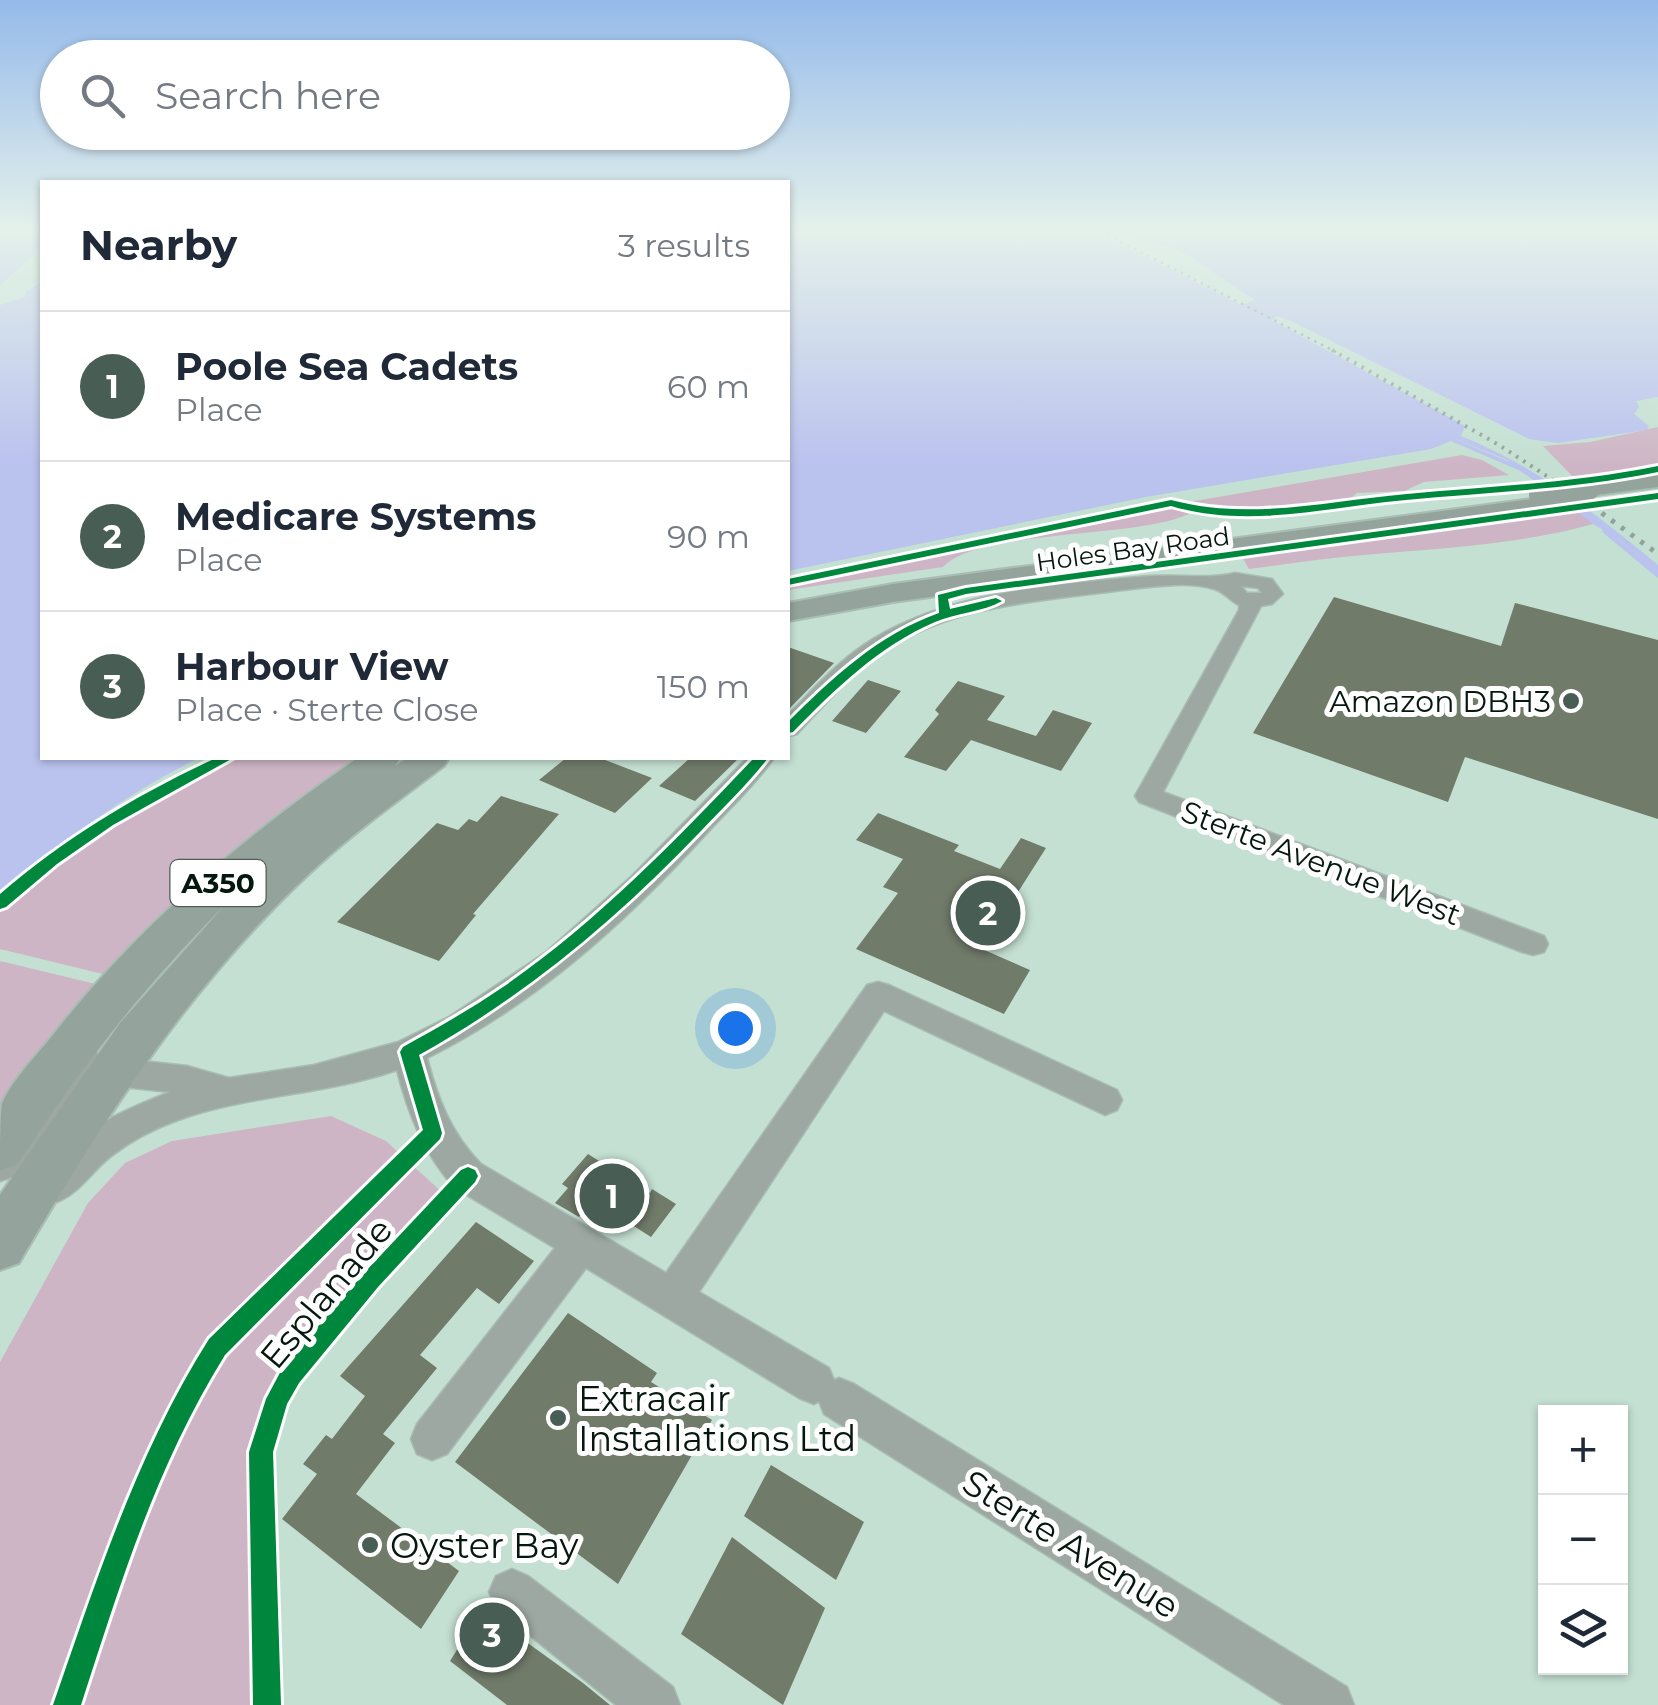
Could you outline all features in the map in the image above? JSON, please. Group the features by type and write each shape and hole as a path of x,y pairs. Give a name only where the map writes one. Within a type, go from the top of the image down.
{"highway":[{"name":"Holes Bay Road","path":"1595,493 1658,479"},
{"name":"Holes Bay Road","path":"790,598 909,578 1595,493 1658,490"},
{"name":"Holes Bay Road","path":"790,612 893,593 1548,499"},
{"name":"A350","path":"0,1244 93,1054 148,954 222,878 303,812 379,760"},
{"name":"A350","path":"0,1148 93,1054 163,1000 240,913 326,834 429,760"}],"street":[{"name":"Sterte Avenue West","path":"790,727 855,662 911,628 946,614 1038,594 1200,579 1239,593 1250,610 1148,796 1533,944"},
{"path":"0,1253 69,1171 102,1140 162,1108 222,1091 299,1084 408,1052 472,1018 551,964 661,864 759,760"},
{"path":"408,1052 433,1133 446,1155 468,1176 672,1298 878,994 1105,1100"},
{"path":"0,1166 58,1101 91,1079 93,1054 222,1091"},
{"path":"432,1439 582,1243"},
{"name":"Sterte Avenue","path":"672,1298 1330,1705"},
{"path":"512,1592 654,1705"}],"shaded area":[{"path":"1658,427 1658,469 1577,481 1543,446 1590,442"},
{"path":"1462,455 1482,460 1509,475 1424,482 1404,491 1357,493 1348,501 1265,512 1223,513 1183,503"},
{"path":"1576,504 1593,524 1508,541 1249,569 1242,557 1569,511"},
{"path":"1171,506 1189,514 1133,527 988,546 961,555 943,567 790,590 790,582"},
{"path":"230,760 361,760 332,779 107,975 0,949 0,910 162,792"},
{"path":"0,961 100,985 0,1110"},
{"path":"331,1116 386,1141 445,1195 303,1353 263,1421 251,1474 261,1705 0,1705 0,1362 88,1203 125,1163 172,1141"}],"water":[{"path":"0,308 40,308 40,760 195,760 95,820 0,895"},
{"path":"790,308 1658,308 1658,397 1636,401 1639,407 1634,414 1649,426 1647,430 1558,443 1529,439 1291,321 1277,316 1272,320 1465,426 1461,436 1515,462 1564,493 1658,565 1658,572 1619,539 1593,524 1575,504 1505,459 1456,439 1431,449 1146,497 790,571"}],"building":[{"path":"1334,597 1501,646 1515,603 1658,640 1658,819 1465,757 1448,802 1253,733"},
{"path":"790,648 834,663 790,708"},
{"path":"868,680 901,691 866,733 832,721"},
{"path":"958,681 1005,696 987,720 1036,736 1053,710 1092,723 1061,771 971,740 946,771 904,757 939,714 935,710"},
{"path":"564,760 605,760 652,778 615,813 539,780"},
{"path":"688,760 737,760 695,801 659,786"},
{"path":"501,796 559,814 473,914 476,915 439,961 337,922 437,823 458,830 469,819 477,822"},
{"path":"878,813 959,845 954,851 1000,869 1021,838 1046,848 982,949 1030,970 1004,1014 856,949 898,893 883,887 903,859 856,840"},
{"path":"588,1154 650,1193 652,1189 676,1204 651,1237 593,1200 579,1217 555,1203 568,1188 562,1184"},
{"path":"476,1222 534,1261 499,1304 477,1288 420,1355 437,1368 383,1434 395,1443 356,1494 459,1571 421,1629 282,1519 317,1474 303,1464 326,1435 332,1439 365,1396 340,1376"},
{"path":"568,1313 657,1373 651,1382 712,1420 618,1584 455,1462"},
{"path":"771,1465 864,1522 836,1580 744,1516"},
{"path":"732,1537 825,1608 783,1705 681,1634"},
{"path":"482,1610 610,1705 507,1705 450,1661"}],"waterway":[{"path":"1453,440 1521,469 1547,487"},
{"path":"1566,500 1577,508"},
{"path":"1574,506 1592,520"},
{"path":"1605,531 1658,575"}],"railway":[{"path":"1249,308 1336,352"},
{"path":"1332,350 1499,445 1596,508"},
{"path":"1592,506 1658,554"}],"cycle path":[{"path":"790,582 1171,503 1224,513 1286,512 1564,484 1658,469"},
{"path":"945,614 942,597 966,591 1658,496"},
{"path":"790,727 857,664 881,647 933,619 996,601"},
{"path":"0,903 107,822 222,760"},
{"name":"Esplanade","path":"67,1705 130,1520 169,1431 217,1347 433,1133 409,1052 460,1024 555,958 641,882 759,760"},
{"name":"Esplanade","path":"267,1705 261,1452 277,1399 291,1375 371,1280 468,1176"}],"place":[{"name":"Amazon DBH3","path":"1571,701"},
{"name":"Medicare Systems","path":"988,913"},
{"name":"Poole Sea Cadets","path":"612,1196"},
{"name":"Extracair Installations Ltd","path":"558,1418"},
{"name":"Oyster Bay","path":"370,1545"},
{"name":"Harbour View","path":"492,1635"}]}
